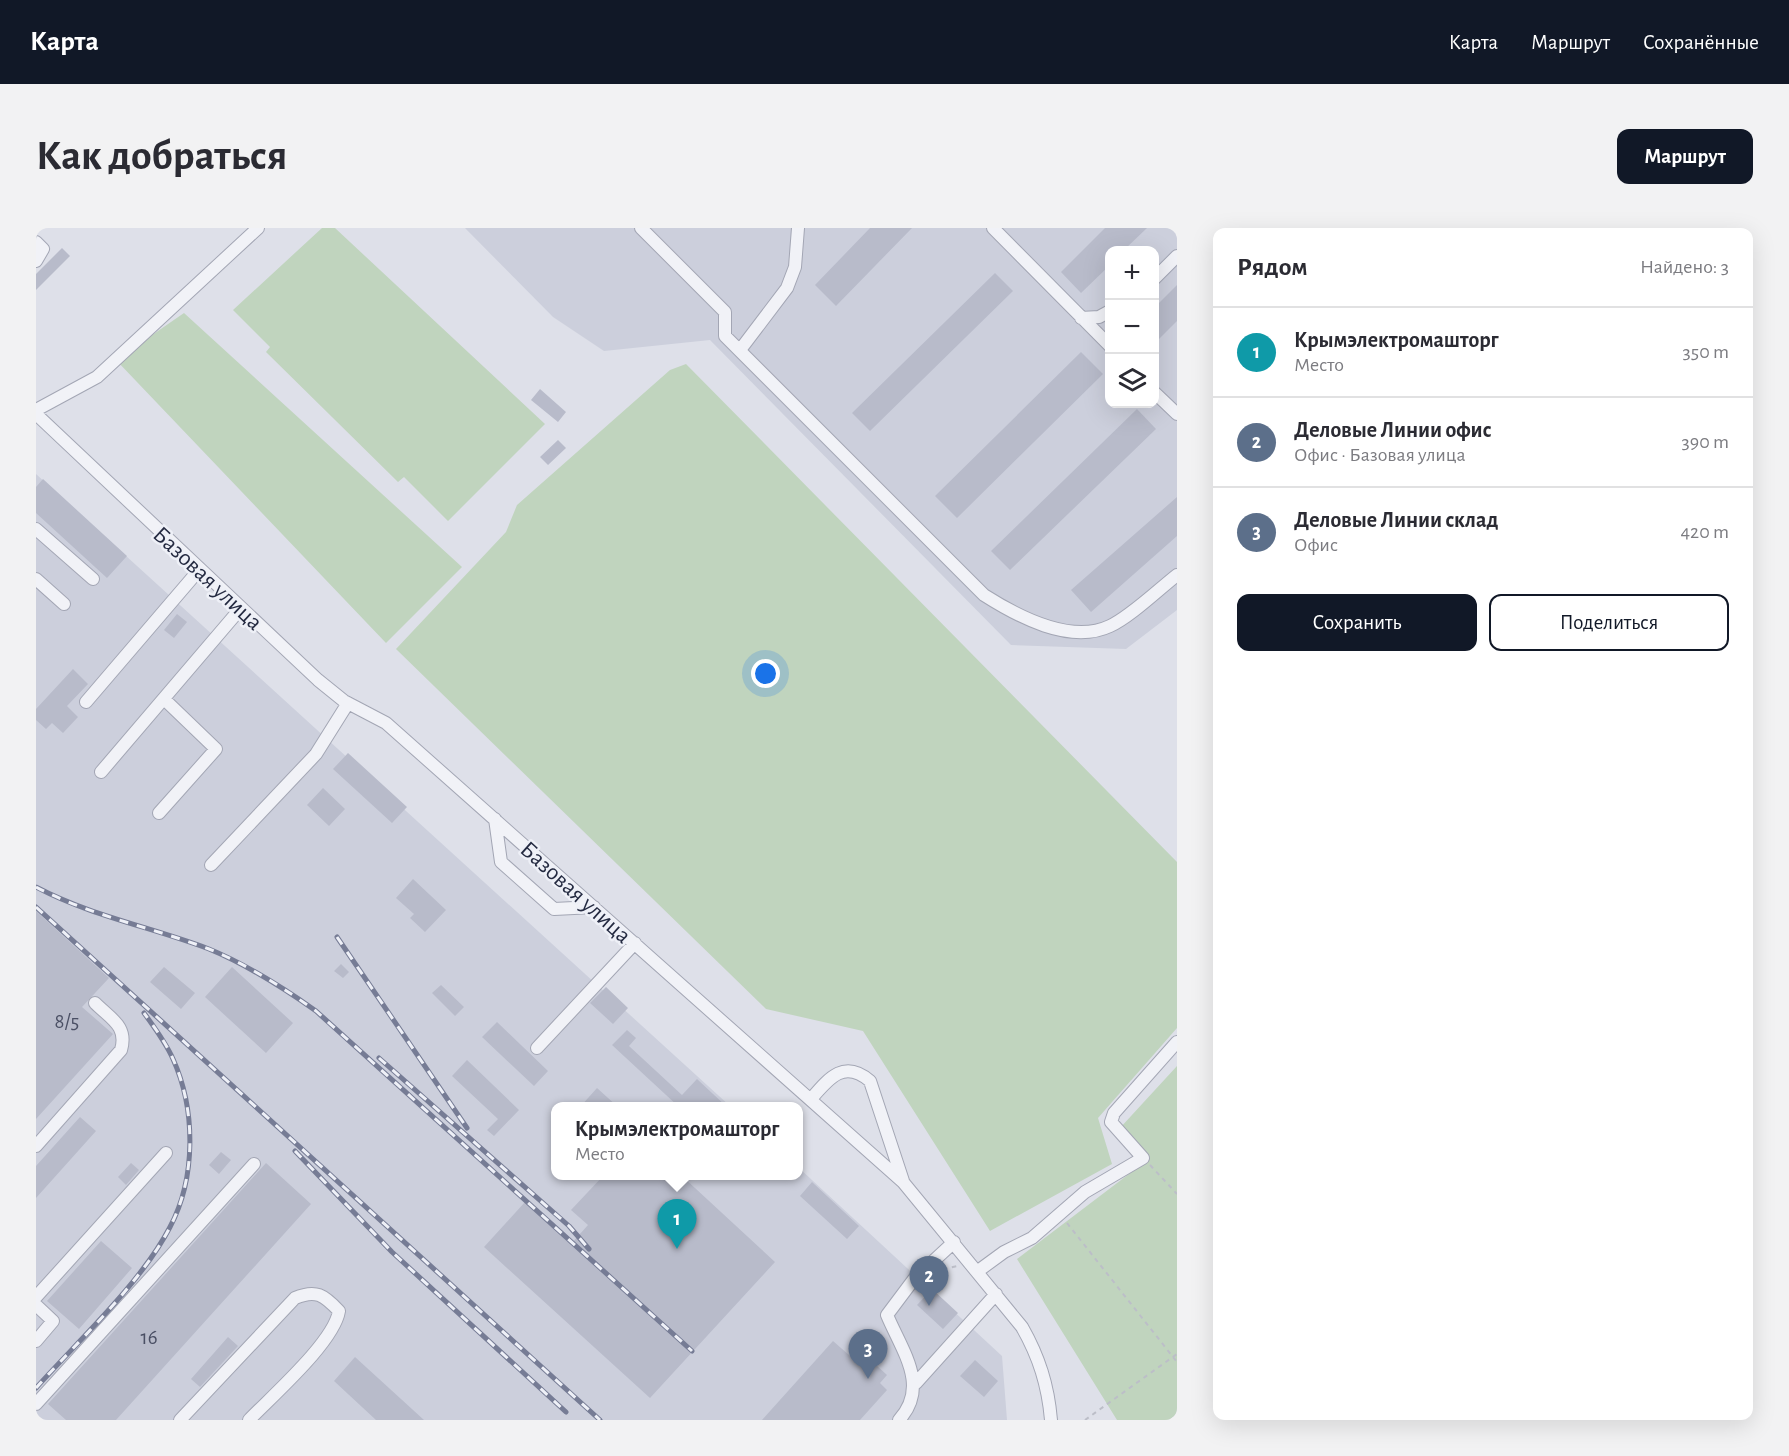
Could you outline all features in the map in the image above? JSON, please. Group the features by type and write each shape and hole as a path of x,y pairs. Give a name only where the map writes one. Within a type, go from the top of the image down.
{"street":[{"path":"36,412 97,377 258,228"},
{"path":"641,228 724,312 725,336 984,595 1015,615 1049,627 1088,633 1111,626 1177,575"},
{"path":"740,350 787,288 795,267 798,228"},
{"path":"993,228 1105,341"},
{"path":"36,242 43,249 36,261"},
{"path":"1159,275 1177,256"},
{"path":"1081,318 1099,317 1105,314"},
{"path":"1159,396 1177,414"},
{"name":"Базовая улица","path":"36,412 240,609 318,680 348,703 386,723 903,1182 977,1269 1022,1327 1035,1351 1044,1376 1051,1420"},
{"path":"36,528 93,579"},
{"path":"86,702 199,570"},
{"path":"36,579 64,604"},
{"path":"101,772 240,609"},
{"path":"159,813 216,748 164,699"},
{"path":"211,865 316,754 348,703"},
{"path":"495,819 501,862 554,909 594,907"},
{"path":"537,1048 634,944"},
{"path":"36,1146 121,1050 124,1038 120,1027 95,1003"},
{"path":"977,1269 1032,1238 1085,1192 1143,1158 1111,1122 1114,1113 1177,1042"},
{"path":"811,1099 829,1078 847,1070 861,1073 870,1081 903,1182"},
{"path":"36,1297 166,1153"},
{"path":"36,1404 254,1164"},
{"path":"916,1383 887,1315 914,1279 954,1242"},
{"path":"180,1420 295,1298 309,1292 321,1294 339,1311 337,1323 325,1340 249,1420"},
{"path":"899,1420 910,1408 916,1383 996,1294"},
{"path":"36,1305 53,1321 36,1341"}],"path":[{"path":"1143,1158 1177,1194"},
{"path":"1060,1215 1177,1362"},
{"path":"934,1274 956,1266 977,1269"},
{"path":"913,1296 922,1286"},
{"path":"919,1290 925,1296"},
{"path":"1085,1420 1177,1354"},
{"path":"1173,1420 1177,1418"}],"shaded area":[{"path":"465,228 1177,228 1177,610 1126,649 1011,645 710,340 604,351 553,317"},
{"path":"36,474 726,1102 551,1102 551,1180 803,1180 803,1172 1002,1356 1007,1420 36,1420"}],"green space":[{"path":"322,228 335,228 545,424 448,521 404,477 398,482 266,352 270,347 233,310"},
{"path":"184,313 462,567 386,643 116,360"},
{"path":"686,364 1177,862 1177,1028 1098,1118 1112,1164 990,1231 863,1031 766,1009 396,649 506,532 517,505 670,370"},
{"path":"1177,1066 1177,1414 1169,1420 1117,1420 1017,1259 1150,1158 1120,1128"}],"building":[{"path":"870,228 912,228 836,306 815,285"},
{"path":"1105,228 1147,228 1128,246 1105,246 1105,270 1081,293 1061,272"},
{"path":"62,248 70,256 36,290 36,274"},
{"path":"995,273 1013,291 870,431 852,413"},
{"path":"1177,285 1177,321 1159,339 1159,303"},
{"path":"1081,352 1103,374 957,518 935,496"},
{"path":"540,389 566,412 558,422 531,400"},
{"path":"1137,409 1156,429 1010,570 991,551"},
{"path":"558,440 566,448 548,465 540,457"},
{"path":"43,479 127,556 107,578 36,513 36,487"},
{"path":"1177,497 1177,536 1091,612 1071,590"},
{"path":"177,614 187,622 174,638 164,630"},
{"path":"73,669 88,684 67,706 78,717 63,733 52,723 46,729 36,720 36,709"},
{"path":"348,753 407,807 392,823 333,769"},
{"path":"323,788 345,809 329,826 307,805"},
{"path":"413,879 446,910 425,932 410,918 414,914 396,898"},
{"path":"36,911 109,978 82,1007 113,1034 36,1119"},
{"path":"341,964 349,972 343,978 334,971"},
{"path":"164,967 195,993 181,1009 150,982"},
{"path":"232,967 293,1023 266,1053 205,997"},
{"path":"441,985 464,1007 455,1016 432,993"},
{"path":"606,987 628,1008 613,1024 590,1003"},
{"path":"497,1022 548,1071 534,1086 482,1037"},
{"path":"627,1030 636,1038 629,1046 682,1095 697,1079 722,1102 674,1102 612,1045"},
{"path":"467,1060 519,1110 494,1136 487,1130 498,1119 452,1076"},
{"path":"597,1088 612,1102 584,1102"},
{"path":"80,1117 96,1131 36,1198 36,1166"},
{"path":"221,1152 231,1160 219,1174 209,1165"},
{"path":"131,1163 139,1170 126,1185 118,1177"},
{"path":"266,1163 311,1204 116,1420 66,1420 48,1404"},
{"path":"599,1180 686,1180 775,1262 650,1398 484,1247 525,1202 571,1244 588,1225 571,1210"},
{"path":"812,1182 859,1226 847,1239 800,1196"},
{"path":"101,1241 132,1268 79,1329 47,1301"},
{"path":"932,1289 958,1313 943,1329 917,1305"},
{"path":"228,1337 238,1346 200,1387 191,1379"},
{"path":"833,1341 857,1362 864,1354 887,1375 880,1383 887,1390 860,1420 762,1420"},
{"path":"355,1357 424,1420 376,1420 334,1381"},
{"path":"975,1360 998,1381 984,1397 960,1376"}],"railway":[{"path":"36,887 78,906 223,955 264,977 316,1011 692,1351"},
{"path":"36,907 600,1420"},
{"path":"337,937 467,1128"},
{"path":"36,1388 143,1269 158,1248 179,1208 185,1187 190,1144 186,1100 181,1079 170,1053 144,1013"},
{"path":"379,1058 569,1226 589,1249"},
{"path":"295,1151 392,1252 566,1412"}],"place":[{"name":"Крымэлектромашторг","path":"677,1249"},
{"name":"Деловые Линии офис","path":"929,1306"},
{"name":"Деловые Линии склад","path":"868,1379"}]}
